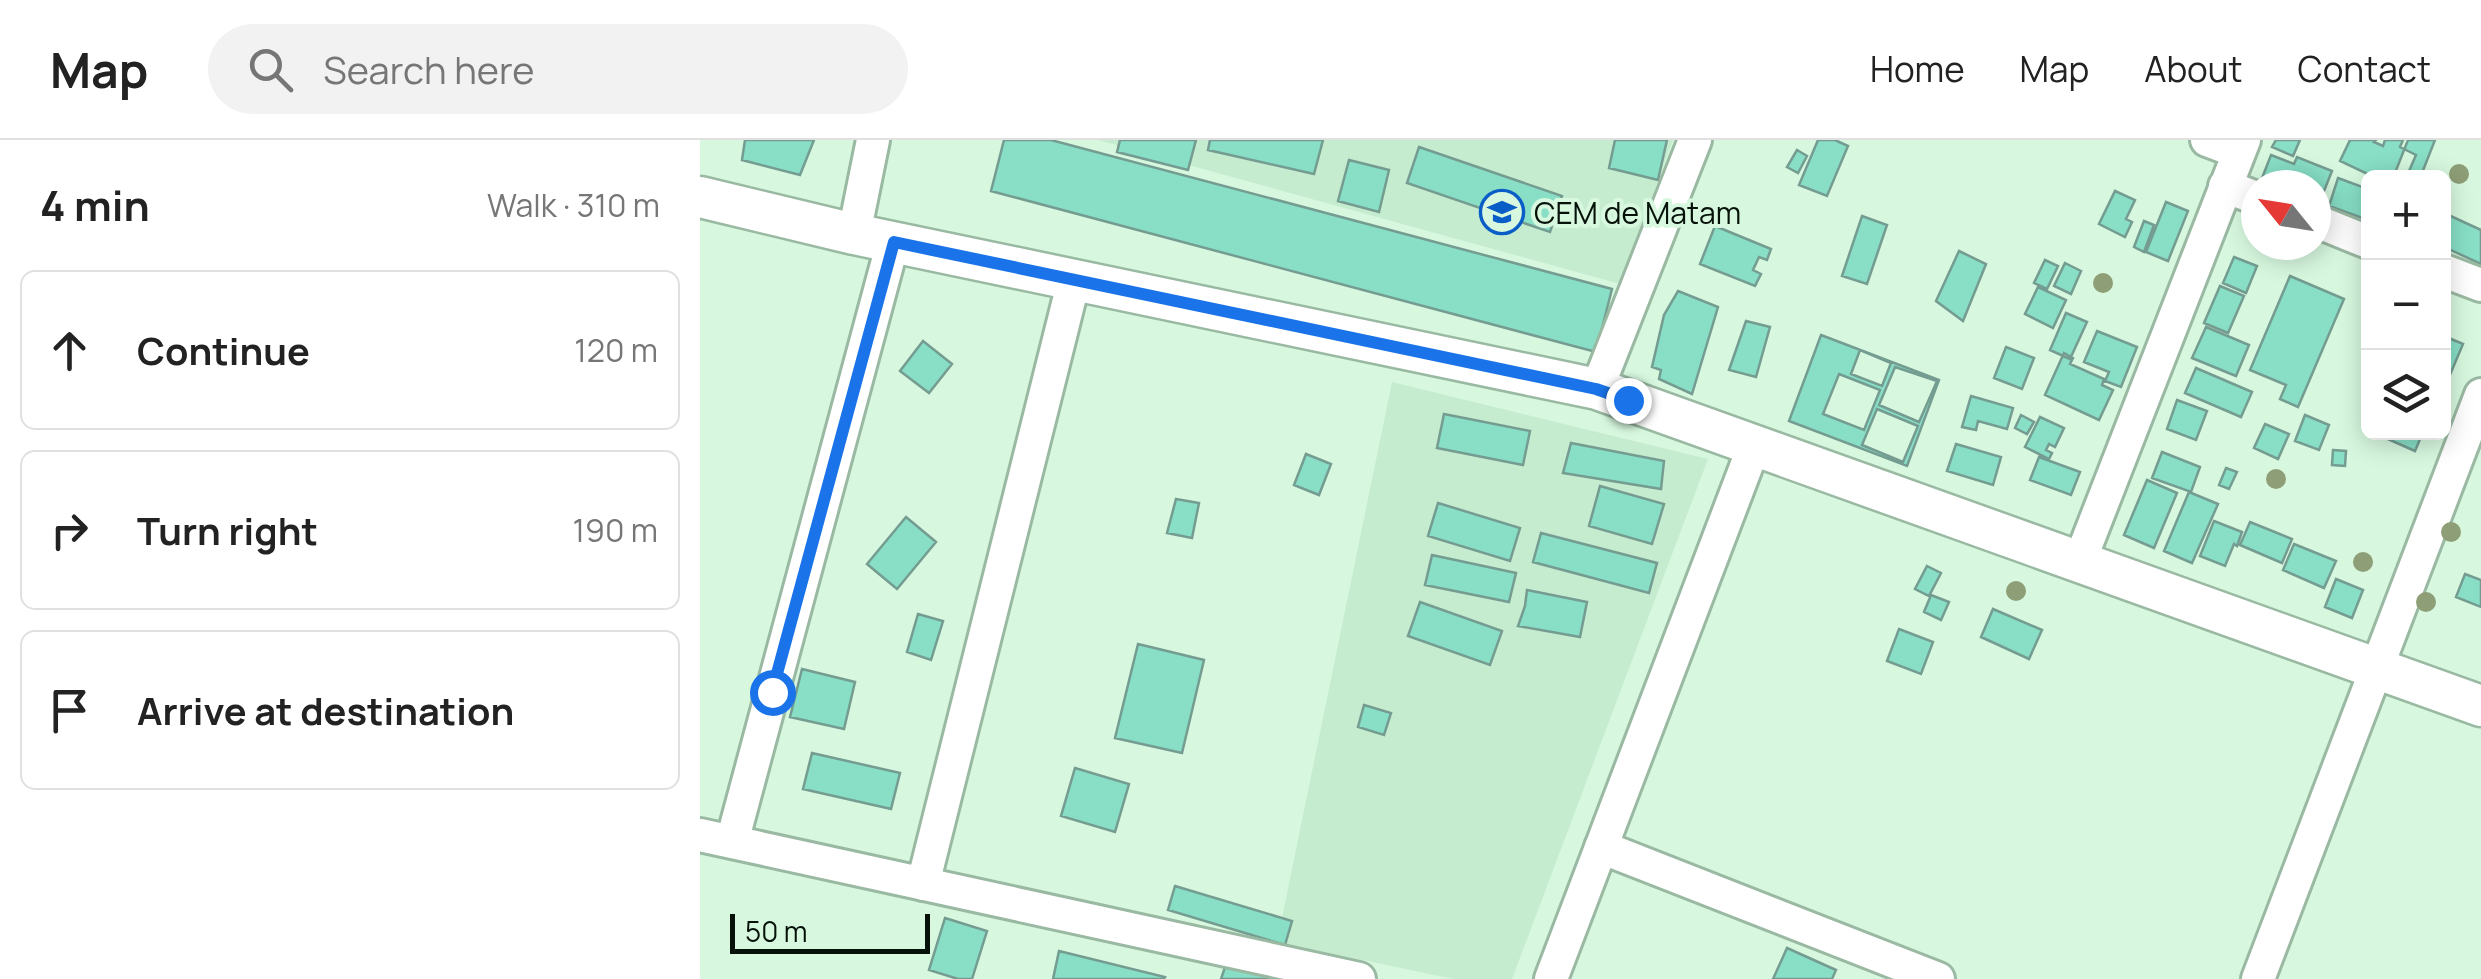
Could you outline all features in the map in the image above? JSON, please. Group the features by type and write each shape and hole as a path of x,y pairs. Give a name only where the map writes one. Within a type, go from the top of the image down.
{"street":[{"path":"854,234 874,140"},
{"path":"1596,389 1695,140"},
{"path":"2207,140 2241,146"},
{"path":"2079,563 2241,192"},
{"path":"700,197 854,234 1596,389 2481,706"},
{"path":"2331,227 2361,239"},
{"path":"894,242 716,838 1359,979"},
{"path":"2451,274 2481,285"},
{"path":"923,884 1074,280"},
{"path":"2258,979 2481,395"},
{"path":"1551,979 1754,446"},
{"path":"1601,847 1938,979"}],"shaded area":[{"name":"CEM de Matam","path":"1098,140 1673,140 1620,284"},
{"path":"1392,382 1708,459 1512,979 1453,979 1277,942"}],"building":[{"path":"745,140 814,140 800,175 742,160"},
{"path":"1004,140 1051,140 1612,289 1596,352 991,191"},
{"path":"1120,140 1196,140 1188,170 1117,152"},
{"path":"1210,140 1323,140 1314,174 1208,150"},
{"path":"1615,140 1667,140 1658,180 1609,168"},
{"path":"1818,140 1835,140 1848,146 1827,196 1799,185"},
{"path":"2276,140 2300,140 2293,156 2272,147"},
{"path":"2350,140 2376,140 2383,146 2385,140 2403,140 2400,147 2416,155 2409,170 2361,171 2340,161"},
{"path":"2408,140 2435,140 2423,170 2396,170"},
{"path":"1419,147 1562,196 1550,232 1407,183"},
{"path":"1797,150 1807,156 1798,173 1787,167"},
{"path":"2271,155 2294,164 2297,157 2330,170 2265,170"},
{"path":"1349,160 1389,170 1379,212 1338,201"},
{"path":"2338,178 2361,186 2361,217 2331,207"},
{"path":"2115,191 2135,200 2126,219 2132,222 2125,237 2099,224"},
{"path":"2166,202 2188,211 2168,261 2146,252"},
{"path":"1862,216 1887,225 1867,284 1842,276"},
{"path":"2451,216 2481,230 2481,264 2451,250"},
{"path":"2144,221 2154,225 2144,252 2134,247"},
{"path":"1715,226 1771,249 1767,260 1759,257 1753,270 1761,274 1755,286 1700,264"},
{"path":"1959,251 1986,264 1963,321 1936,301"},
{"path":"2234,257 2257,266 2246,293 2223,283"},
{"path":"2045,260 2058,266 2047,289 2034,283"},
{"path":"2065,263 2081,271 2071,294 2054,286"},
{"path":"2290,276 2344,299 2298,407 2280,399 2286,385 2250,370"},
{"path":"2220,286 2244,296 2228,333 2204,323"},
{"path":"2038,287 2066,300 2053,328 2025,314"},
{"path":"1678,291 1718,307 1692,394 1659,379 1661,370 1652,367 1664,315"},
{"path":"2066,313 2087,322 2070,359 2050,350"},
{"path":"1746,321 1770,327 1756,377 1729,370"},
{"path":"2206,327 2249,345 2236,376 2192,358"},
{"path":"2097,331 2137,347 2121,387 2105,381 2109,372 2084,362"},
{"path":"1821,335 1939,380 1907,466 1789,421","holes":["1860,350 1891,363 1882,386 1851,374","1895,367 1937,381 1919,422 1879,405","1839,374 1880,390 1864,430 1823,414","1877,409 1918,426 1903,462 1862,445"]},
{"path":"2451,339 2463,344 2451,372"},
{"path":"923,341 952,364 929,393 900,371"},
{"path":"2006,347 2034,358 2022,389 1994,378"},
{"path":"2064,353 2073,358 2070,364 2104,379 2102,385 2113,390 2099,420 2045,395"},
{"path":"2196,368 2252,392 2241,417 2185,393"},
{"path":"1971,396 2013,408 2007,429 1978,421 1976,430 1962,427"},
{"path":"2177,400 2207,411 2196,440 2167,429"},
{"path":"1444,414 1530,431 1523,465 1437,448"},
{"path":"2021,415 2034,422 2027,434 2015,428"},
{"path":"2305,415 2329,425 2319,450 2295,441"},
{"path":"2040,417 2064,428 2055,447 2049,444 2046,450 2052,453 2049,459 2025,447"},
{"path":"2265,424 2289,434 2278,459 2254,448"},
{"path":"2390,440 2420,440 2415,451"},
{"path":"1571,443 1664,461 1661,489 1563,473"},
{"path":"1956,444 2001,457 1993,485 1947,471"},
{"path":"2333,450 2346,451 2345,466 2332,465"},
{"path":"2162,452 2200,467 2191,492 2152,478"},
{"path":"1306,454 1331,464 1319,495 1294,485"},
{"path":"2039,457 2080,472 2071,495 2030,480"},
{"path":"2226,468 2237,472 2229,489 2219,485"},
{"path":"2147,480 2177,493 2154,548 2124,535"},
{"path":"1600,486 1664,504 1652,544 1589,526"},
{"path":"2189,492 2218,504 2192,563 2164,551"},
{"path":"1176,499 1199,503 1192,538 1167,533"},
{"path":"1438,503 1520,528 1510,561 1428,536"},
{"path":"906,517 936,542 897,589 867,564"},
{"path":"2214,521 2242,532 2225,566 2200,556"},
{"path":"2250,522 2292,539 2282,563 2240,545"},
{"path":"1541,533 1657,563 1649,593 1533,562"},
{"path":"2294,544 2336,561 2324,588 2283,570"},
{"path":"1432,555 1516,573 1509,602 1425,585"},
{"path":"1927,566 1941,573 1929,596 1915,589"},
{"path":"2465,574 2481,580 2481,607 2456,597"},
{"path":"2336,579 2363,590 2352,618 2325,607"},
{"path":"1527,590 1587,602 1580,637 1518,626"},
{"path":"1931,595 1949,602 1941,620 1924,612"},
{"path":"1420,602 1502,631 1490,665 1408,636"},
{"path":"1993,609 2042,630 2029,659 1981,637"},
{"path":"918,614 943,621 931,660 907,652"},
{"path":"1899,629 1933,642 1921,674 1887,661"},
{"path":"1138,644 1204,660 1182,753 1115,738"},
{"path":"802,669 855,682 844,729 790,717"},
{"path":"1364,705 1391,713 1384,735 1358,727"},
{"path":"812,753 900,773 891,809 803,789"},
{"path":"1075,768 1129,784 1115,832 1061,816"},
{"path":"1175,886 1292,921 1285,945 1168,910"},
{"path":"945,918 987,931 972,979 929,970"},
{"path":"1787,948 1836,970 1832,979 1773,979"},
{"path":"1059,951 1165,977 1053,979"},
{"path":"1227,961 1279,978 1279,979 1221,979"}],"place":[{"name":"CEM de Matam","path":"1502,212"}],"route":[{"path":"772,692 894,242 1596,389 1628,400"}]}
